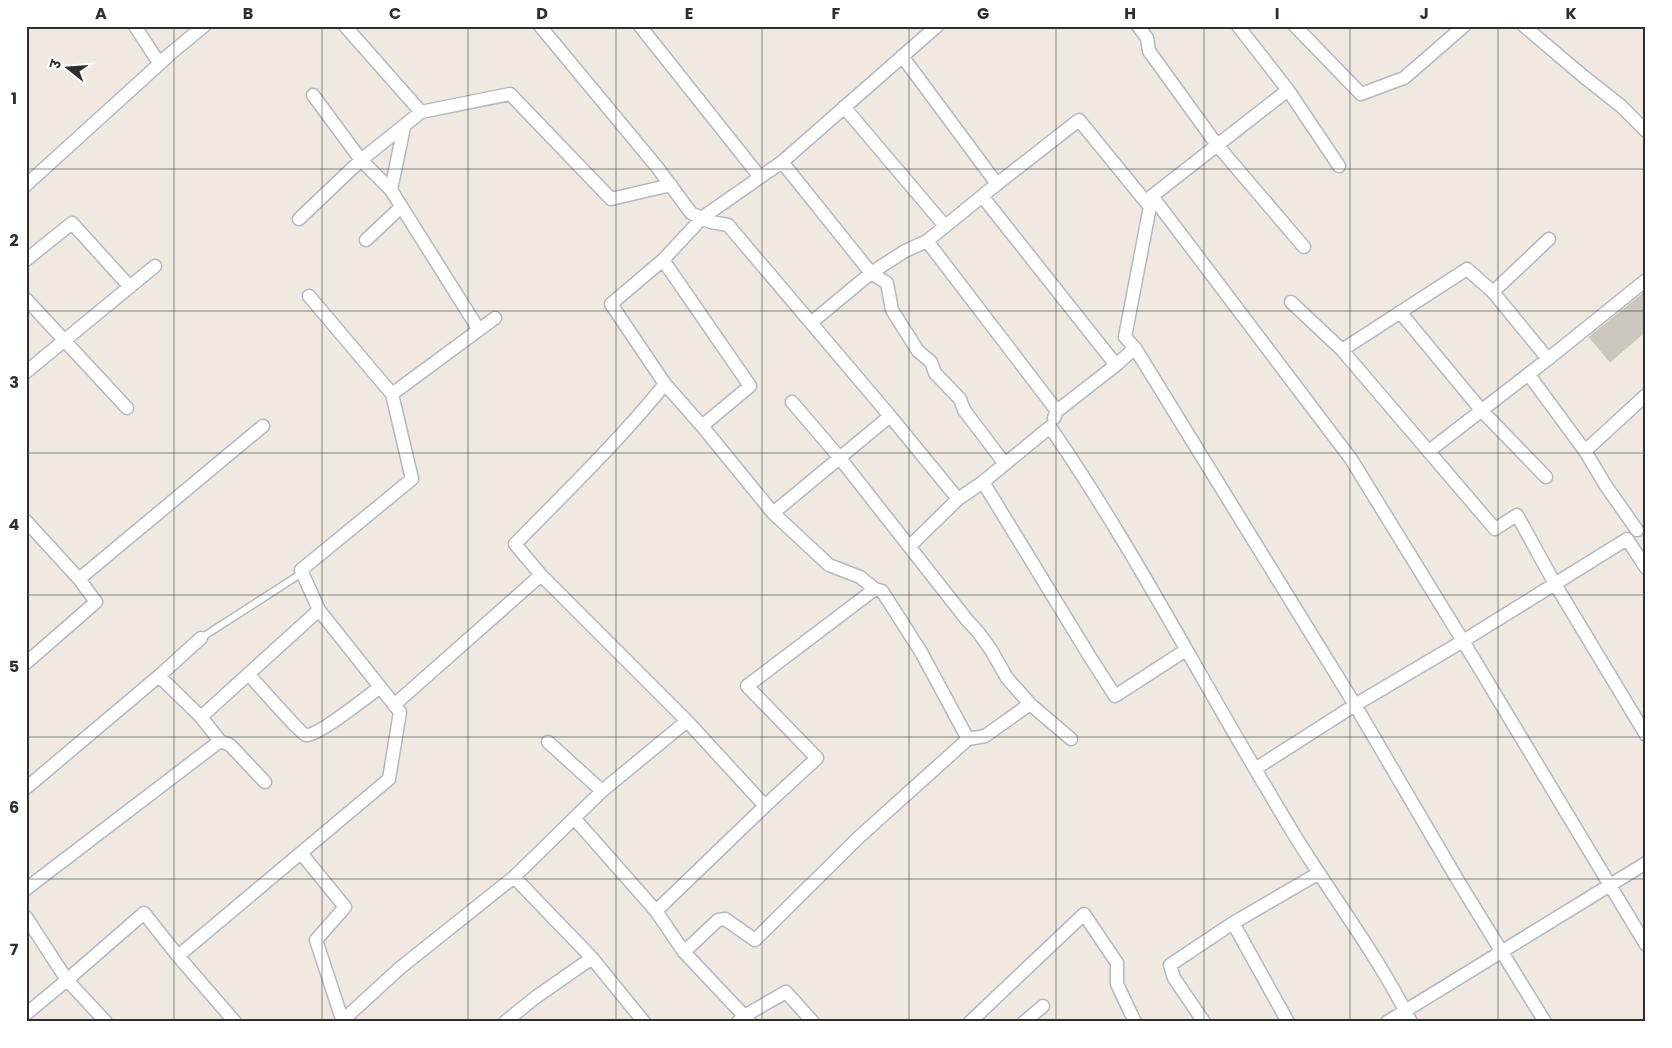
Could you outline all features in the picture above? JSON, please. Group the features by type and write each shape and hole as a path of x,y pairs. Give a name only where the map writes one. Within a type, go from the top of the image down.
{"street":[{"path":"135,26 158,63 166,58"},
{"path":"26,185 204,26"},
{"path":"345,26 421,112"},
{"path":"540,26 658,167 691,213 712,222 728,225 812,322 958,499"},
{"path":"640,26 760,177"},
{"path":"936,26 782,162 703,218 663,260 611,304 665,384 702,426 772,513 829,565 860,577 875,589 882,590 921,652 968,739"},
{"path":"1138,26 1148,38 1149,51 1217,145 1304,247"},
{"path":"1238,26 1288,90 1339,166"},
{"path":"1295,26 1361,94 1404,78 1464,26"},
{"path":"1524,26 1622,106 1646,131"},
{"path":"902,56 997,184"},
{"path":"1288,90 1217,145 1151,202 1125,338 1135,348 1355,705 1460,884 1545,1022"},
{"path":"300,220 361,160 421,112 510,94 611,199 671,185"},
{"path":"313,95 361,160 391,190 479,330"},
{"path":"844,107 945,226"},
{"path":"812,322 871,273 905,251 927,241 1079,120 1151,202 1351,459 1646,945"},
{"path":"391,190 404,126"},
{"path":"782,162 871,273 886,283 892,310 918,351 931,362 935,373 960,399 964,410 1005,464"},
{"path":"982,196 1116,365"},
{"path":"366,240 401,207"},
{"path":"26,260 72,223 130,287"},
{"path":"1493,292 1550,239"},
{"path":"927,241 1057,411"},
{"path":"663,260 750,386 702,426"},
{"path":"26,372 155,266"},
{"path":"1342,350 1467,269 1493,292 1548,359"},
{"path":"1429,451 1528,375 1646,280"},
{"path":"178,956 389,779 400,712 319,610 301,570 412,479 392,394 309,296"},
{"path":"26,299 128,408"},
{"path":"1291,302 1342,350 1495,529 1518,515 1555,584 1646,736"},
{"path":"1400,312 1482,411 1546,477"},
{"path":"392,394 495,318"},
{"path":"910,546 958,499 983,482 1050,427 1057,411 1135,348"},
{"path":"1528,375 1585,451 1606,486 1637,530 1646,568"},
{"path":"665,384 604,452 515,544 541,575 687,721 765,806"},
{"path":"1585,451 1646,394"},
{"path":"792,402 839,457 979,633 1007,678 1030,704 1071,739"},
{"path":"772,513 890,416"},
{"path":"79,579 263,426"},
{"path":"1050,427 1153,592 1255,769 1319,874 1392,983 1408,1016"},
{"path":"983,482 1115,696 1186,650"},
{"path":"26,521 79,579 96,602 26,663"},
{"path":"1255,769 1355,705 1555,584 1637,530"},
{"path":"394,705 541,575"},
{"path":"656,911 817,758 747,686 875,589"},
{"path":"201,717 319,610"},
{"path":"26,788 159,676 201,638"},
{"path":"248,674 293,724 303,734 307,735 319,730 380,687"},
{"path":"159,676 201,717 220,741 230,745 265,782"},
{"path":"684,952 718,920 725,919 755,940 859,837 968,739 985,736 1030,704"},
{"path":"301,853 345,907 316,940 342,1022 400,968 514,877 602,790 687,721"},
{"path":"26,889 220,741"},
{"path":"548,742 602,790"},
{"path":"574,818 656,911 684,952 744,1020 786,992 813,1022"},
{"path":"1386,1022 1408,1016 1501,951 1646,862"},
{"path":"1204,1022 1174,978 1170,965 1233,924 1319,874"},
{"path":"514,877 592,958 639,1020"},
{"path":"26,1014 144,913 235,1022"},
{"path":"970,1022 1084,914 1117,962 1116,984 1135,1022"},
{"path":"26,917 68,980 106,1022"},
{"path":"1233,924 1288,1022"},
{"path":"505,1022 592,958"},
{"path":"1024,1022 1043,1006"}],"lane":[{"path":"201,638 302,573"}],"building":[{"path":"1646,291 1646,331 1610,362 1589,337"}]}
